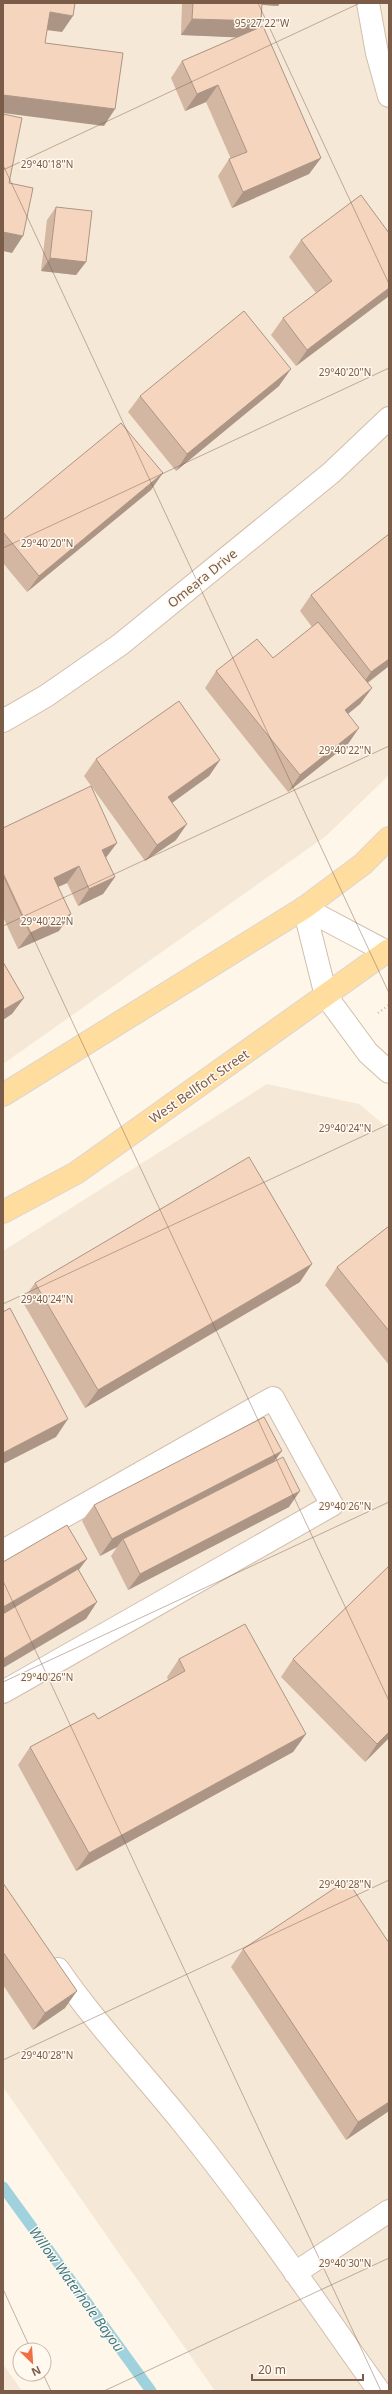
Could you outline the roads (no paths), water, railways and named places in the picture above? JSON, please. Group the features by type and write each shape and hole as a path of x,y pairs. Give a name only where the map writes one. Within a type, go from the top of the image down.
{"main road":[{"path":"3,1095 304,908 363,864 389,838"},
{"name":"West Bellfort Street","path":"3,1212 76,1173 389,952"}],"street":[{"path":"368,3 377,53 389,96"},
{"name":"Omeara Drive","path":"3,721 46,696 121,644 331,473 389,418"},
{"path":"304,908 389,952"},
{"path":"304,908 326,996 368,1053 389,1072"},
{"path":"3,1551 273,1398 332,1505 3,1692"},
{"path":"46,1952 77,1996 183,2122 295,2273 379,2391"},
{"path":"295,2273 389,2211"}],"waterway":[{"name":"Willow Waterhole Bayou","path":"3,2187 151,2391"}]}
